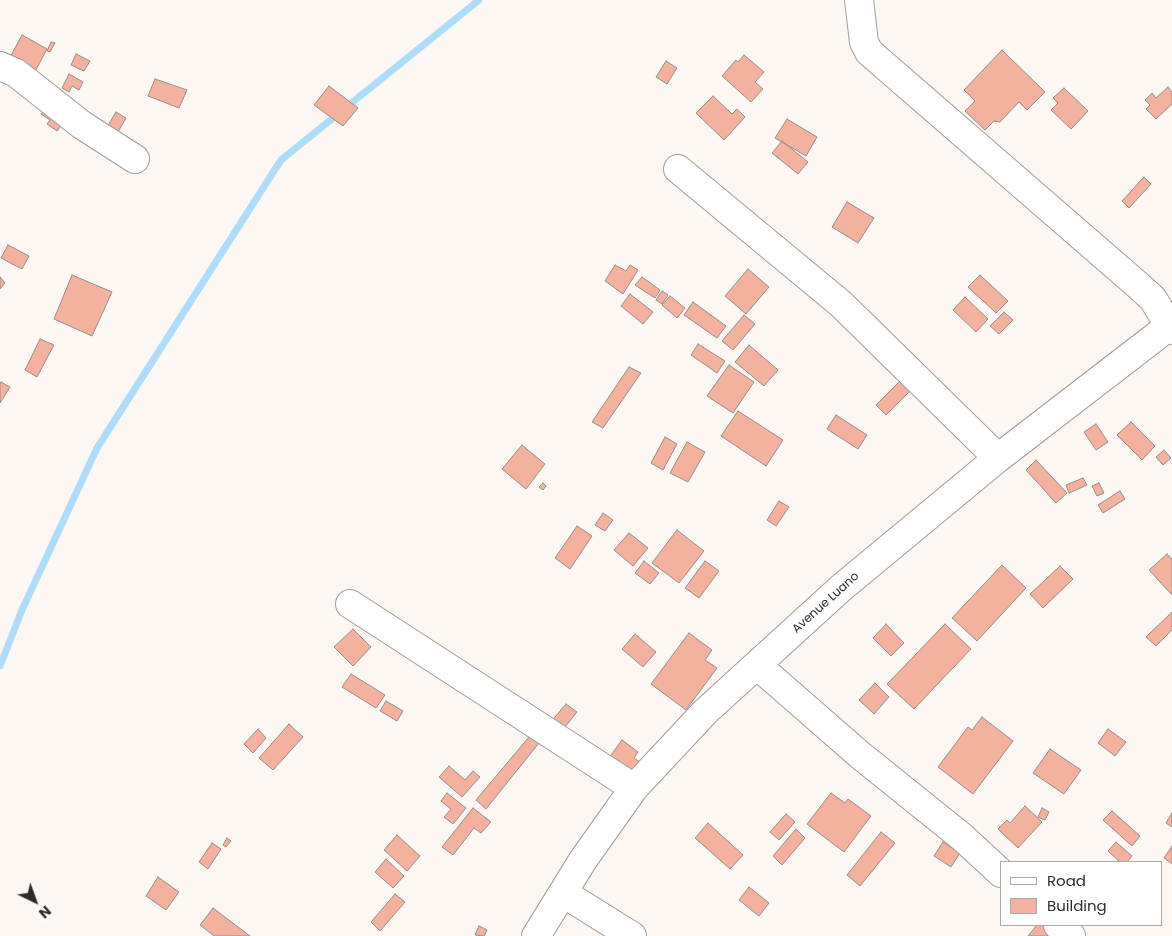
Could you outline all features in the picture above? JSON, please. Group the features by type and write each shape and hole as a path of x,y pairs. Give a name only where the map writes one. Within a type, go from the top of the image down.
{"street":[{"path":"859,0 864,42 870,52 1140,287 1152,299 1171,327"},
{"path":"0,66 16,73 82,125 135,159"},
{"path":"678,169 841,304 998,458"},
{"name":"Avenue Luano","path":"536,936 634,788 705,712 758,666 841,588 998,458 1171,327"},
{"path":"350,604 634,788"},
{"path":"758,666 860,755 962,837 1000,872"},
{"path":"563,893 632,936"},
{"path":"1059,926 1071,936"}],"building":[{"path":"22,35 47,49 32,77 7,63"},
{"path":"51,42 55,43 50,52 47,51"},
{"path":"1002,50 1045,92 1027,110 1019,102 1000,122 994,121 985,130 965,111 975,101 964,90"},
{"path":"76,54 90,61 84,71 71,65"},
{"path":"744,55 764,72 755,82 763,89 751,102 722,76 736,60 738,62"},
{"path":"666,61 677,68 667,84 656,77"},
{"path":"69,74 83,82 79,90 72,86 69,92 62,88"},
{"path":"155,79 187,90 179,108 148,96"},
{"path":"329,86 358,108 343,126 314,105"},
{"path":"1168,87 1172,92 1172,104 1156,119 1146,109 1150,105 1145,100 1152,93 1156,98"},
{"path":"1064,88 1088,111 1071,129 1051,110 1058,103 1053,98"},
{"path":"713,96 732,114 737,109 745,117 724,140 696,113"},
{"path":"48,106 66,119 57,131 47,124 50,120 41,114"},
{"path":"116,112 126,118 114,139 104,132"},
{"path":"787,119 817,137 806,156 775,138"},
{"path":"782,141 808,162 798,174 772,153"},
{"path":"1144,177 1151,184 1129,208 1122,201"},
{"path":"847,202 874,218 858,243 832,227"},
{"path":"8,245 29,256 22,269 1,258"},
{"path":"615,265 626,271 630,265 638,270 623,294 605,281"},
{"path":"748,269 769,287 746,314 725,296"},
{"path":"72,275 112,292 92,336 54,319"},
{"path":"980,275 1008,301 996,313 968,287"},
{"path":"0,277 5,283 0,289"},
{"path":"642,277 660,290 655,298 635,285"},
{"path":"662,291 668,295 662,304 656,300"},
{"path":"630,294 653,312 643,324 621,306"},
{"path":"670,296 685,308 677,318 662,305"},
{"path":"965,297 988,319 976,332 953,310"},
{"path":"693,302 726,326 717,338 684,315"},
{"path":"1004,312 1013,320 999,334 990,326"},
{"path":"744,315 755,324 733,350 722,341"},
{"path":"40,339 54,345 37,377 25,370"},
{"path":"698,344 725,361 717,373 691,355"},
{"path":"749,345 778,370 764,386 735,362"},
{"path":"729,365 754,382 733,413 707,396"},
{"path":"629,367 641,373 603,428 592,422"},
{"path":"902,379 912,389 886,415 876,405"},
{"path":"1,382 10,387 0,403 0,384"},
{"path":"738,411 783,440 766,466 721,436"},
{"path":"836,415 867,435 858,449 827,429"},
{"path":"1131,422 1155,446 1142,460 1117,435"},
{"path":"1096,424 1108,442 1096,450 1084,432"},
{"path":"665,437 677,444 663,470 651,463"},
{"path":"687,442 705,452 688,482 670,473"},
{"path":"522,445 545,464 526,489 502,469"},
{"path":"1164,450 1171,458 1163,465 1156,457"},
{"path":"1036,460 1067,493 1056,503 1026,470"},
{"path":"1083,478 1087,485 1069,493 1066,485"},
{"path":"543,483 546,486 543,490 539,487"},
{"path":"1099,483 1104,493 1097,496 1092,486"},
{"path":"1120,491 1125,499 1103,513 1098,505"},
{"path":"779,501 789,507 776,526 767,520"},
{"path":"603,513 613,520 605,531 595,525"},
{"path":"577,526 592,536 570,569 555,558"},
{"path":"677,530 704,551 679,583 652,563"},
{"path":"629,533 648,548 633,566 614,550"},
{"path":"1167,554 1172,559 1172,595 1149,570"},
{"path":"644,561 659,573 650,584 635,573"},
{"path":"705,561 719,571 699,598 685,588"},
{"path":"1002,565 1026,588 977,641 952,618"},
{"path":"1060,566 1073,579 1043,608 1030,594"},
{"path":"1172,612 1172,630 1156,646 1146,637"},
{"path":"886,624 904,643 891,656 873,638"},
{"path":"945,624 971,649 914,709 887,684"},
{"path":"353,629 371,647 353,666 334,647"},
{"path":"689,633 712,650 705,660 717,668 686,710 651,684"},
{"path":"635,634 656,652 643,667 622,649"},
{"path":"351,674 385,695 376,708 342,687"},
{"path":"875,683 889,697 874,714 859,700"},
{"path":"386,701 403,711 397,721 380,711"},
{"path":"566,704 577,712 560,733 549,724"},
{"path":"982,717 1013,741 973,794 938,767 968,727 972,730"},
{"path":"289,724 303,737 273,770 259,758"},
{"path":"258,729 266,738 253,753 244,744"},
{"path":"1108,729 1126,742 1115,756 1098,743"},
{"path":"534,731 543,738 486,809 476,800"},
{"path":"622,740 638,752 634,758 641,763 626,783 603,766"},
{"path":"1050,749 1081,770 1064,794 1033,773"},
{"path":"449,766 465,780 473,771 480,777 462,797 439,777"},
{"path":"447,793 466,808 453,824 444,817 451,809 441,801"},
{"path":"831,793 845,803 848,799 871,816 844,852 807,824"},
{"path":"1025,806 1042,822 1018,848 998,829 1007,820 1010,823"},
{"path":"473,808 491,822 481,833 474,828 453,855 442,847"},
{"path":"1042,808 1049,812 1045,820 1038,817"},
{"path":"1112,811 1140,836 1132,846 1103,820"},
{"path":"1172,813 1172,827 1166,823"},
{"path":"786,814 795,822 779,840 770,832"},
{"path":"708,823 743,855 730,869 695,838"},
{"path":"796,829 805,838 782,865 773,856"},
{"path":"881,832 895,843 860,886 847,875"},
{"path":"397,835 420,856 407,871 384,850"},
{"path":"227,838 231,841 226,847 223,845"},
{"path":"943,842 960,853 951,867 934,856"},
{"path":"1116,842 1132,856 1128,861 1119,861 1108,851"},
{"path":"212,843 221,849 208,869 199,862"},
{"path":"1172,846 1172,864 1164,858"},
{"path":"386,859 404,876 393,888 375,872"},
{"path":"158,877 179,892 166,910 146,896"},
{"path":"749,887 769,903 759,916 739,900"},
{"path":"395,894 405,902 380,931 371,922"},
{"path":"213,908 250,936 214,936 200,925"},
{"path":"479,926 487,930 484,936 475,935"},
{"path":"1036,926 1046,926 1052,931 1048,936 1028,936"}],"waterway":[{"path":"0,666 22,610 97,448 281,160 479,0"}]}
